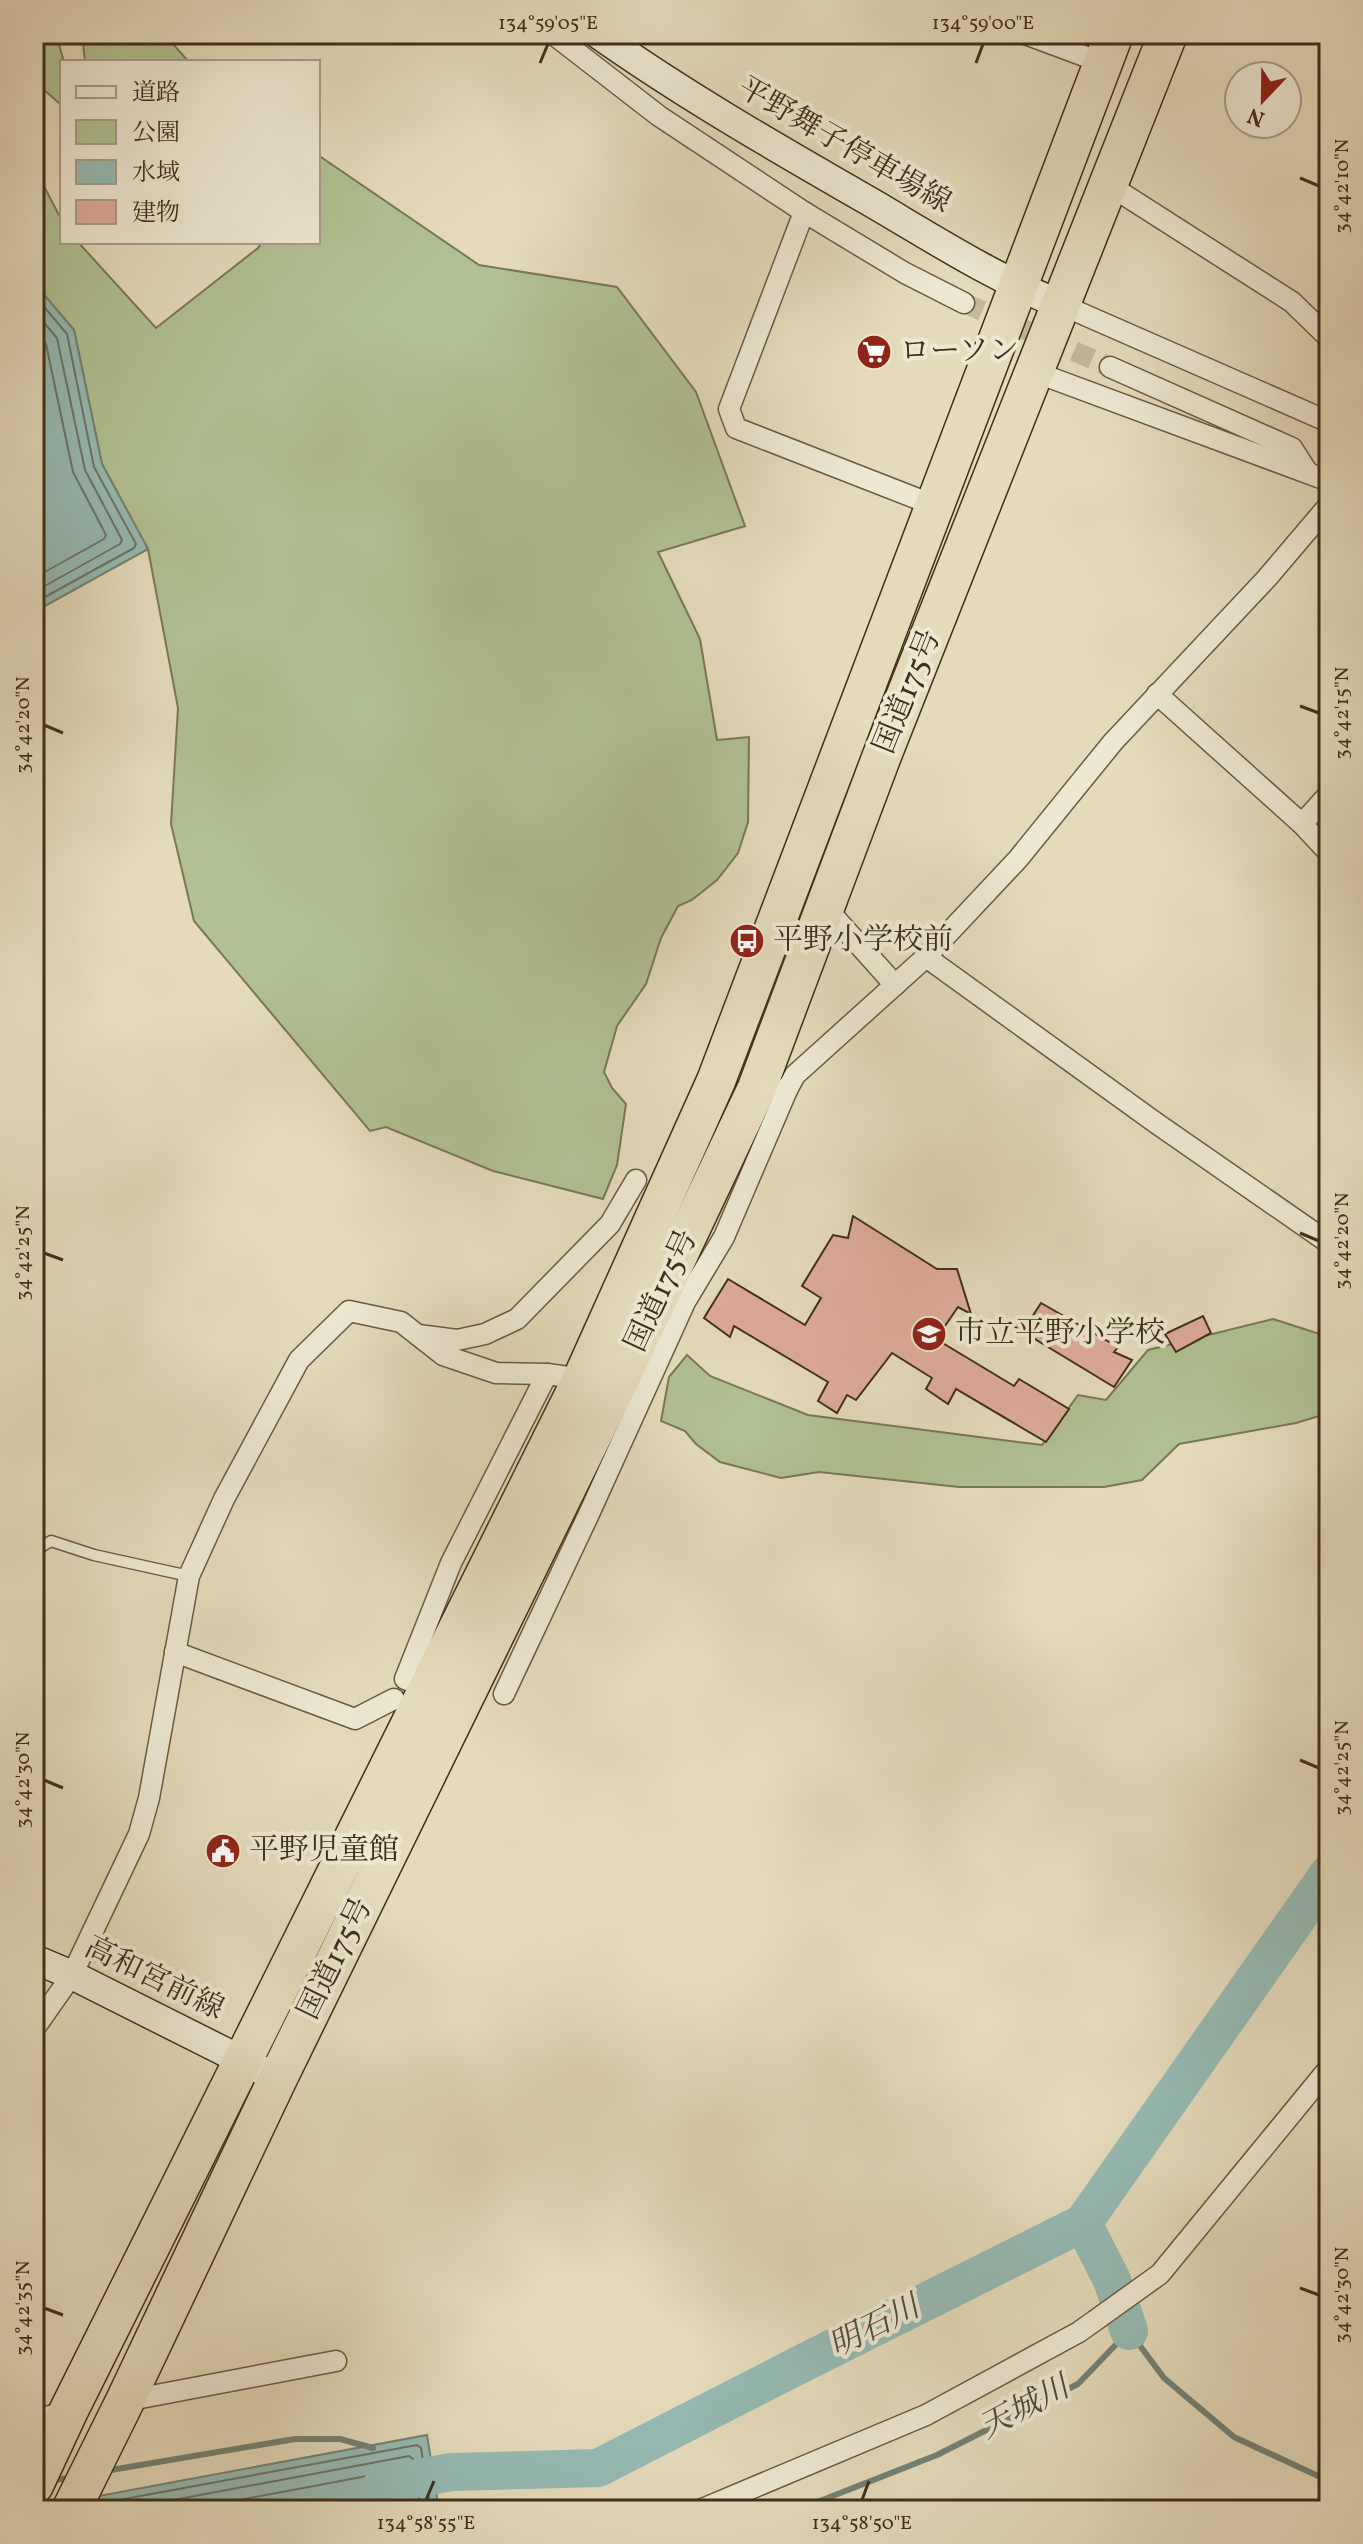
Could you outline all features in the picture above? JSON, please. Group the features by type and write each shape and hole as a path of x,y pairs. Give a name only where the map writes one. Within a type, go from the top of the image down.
{"highway":[{"name":"国道175号","path":"71,2510 278,2078 612,1398 772,1089 826,908 881,758 1168,34"},
{"name":"国道175号","path":"34,2485 51,2427 243,2060 411,1693 565,1377 716,1081 1109,49"}],"main road":[{"name":"平野舞子停車場線","path":"598,34 673,85 1020,288 1062,305"},
{"name":"高和宮前線","path":"34,1959 278,2078"}],"street":[{"path":"553,34 659,116 804,212 905,273 964,303"},
{"path":"1025,34 1109,49"},
{"path":"659,116 673,85"},
{"path":"1109,185 1292,302 1329,338"},
{"path":"804,212 729,409 736,428 936,506"},
{"path":"1062,305 1329,422"},
{"path":"1110,367 1292,448 1308,473"},
{"path":"1035,372 1329,481"},
{"path":"504,1694 685,1302 724,1237 772,1089 795,1075 926,957 1018,859 1113,742 1267,578 1329,505"},
{"path":"1157,694 1302,824 1329,853"},
{"path":"1302,824 1329,794"},
{"path":"826,908 895,985"},
{"path":"926,957 1329,1243"},
{"path":"418,1335 457,1340 485,1334 517,1319 610,1224 636,1180"},
{"path":"34,2029 72,1975 139,1834 149,1798 189,1576 224,1499 299,1360 349,1311 401,1322 443,1355 496,1373 565,1377"},
{"path":"175,1652 355,1719 411,1693"},
{"path":"700,2510 926,2415 1079,2332 1160,2274 1329,2068"},
{"path":"116,2416 336,2361"}],"lane":[{"path":"34,1551 51,1541 94,1555 189,1576"}],"green space":[{"path":"34,34 56,34 63,60 60,60 60,105 34,81"},
{"path":"82,34 164,34 187,60 85,60"},
{"path":"320,156 479,265 617,287 696,392 745,526 658,552 700,639 717,740 749,737 748,822 738,853 717,880 692,900 678,906 661,938 646,984 617,1026 604,1072 612,1088 626,1104 617,1165 603,1199 493,1171 386,1127 370,1131 194,921 171,824 178,708 148,549 102,464 74,330 34,283 34,167 60,217 60,244 80,244 156,328 261,244 320,244"},
{"path":"1273,1319 1329,1337 1329,1413 1296,1423 1179,1444 1142,1480 1104,1487 959,1487 819,1472 781,1478 720,1462 696,1444 685,1431 661,1421 669,1377 687,1355 710,1376 808,1415 1042,1445 1078,1395 1106,1400 1148,1350"}],"water":[{"path":"34,283 74,330 102,464 148,549 34,612"},
{"path":"427,2435 439,2510 34,2510 34,2508"}],"building":[{"path":"853,1216 937,1269 957,1269 971,1314 958,1307 936,1339 1014,1386 1019,1379 1069,1409 1046,1442 956,1389 948,1404 926,1389 932,1378 892,1353 856,1400 847,1395 837,1413 818,1401 828,1382 734,1326 730,1337 704,1318 728,1279 805,1325 821,1298 802,1286 833,1235 848,1238"},
{"path":"1041,1303 1118,1347 1114,1352 1132,1360 1114,1387 1005,1321 1030,1320"},
{"path":"1203,1316 1211,1333 1176,1352 1165,1334"}],"waterway":[{"name":"明石川","path":"382,2485 451,2472 598,2468 1083,2223 1329,1873"},
{"name":"天城川","path":"1083,2223 1112,2280 1129,2331"},
{"name":"天城川","path":"797,2510 937,2455 1078,2384 1129,2331 1164,2378 1234,2437 1329,2481"},
{"path":"105,2471 295,2439 340,2439 373,2448"},
{"path":"49,2481 74,2477"}],"tunnel":[{"path":"964,303 1110,367"}],"place":[{"name":"ローソン","path":"874,352"},
{"name":"平野小学校前","path":"747,941"},
{"name":"市立平野小学校","path":"929,1334"},
{"name":"平野児童館","path":"223,1851"}]}
